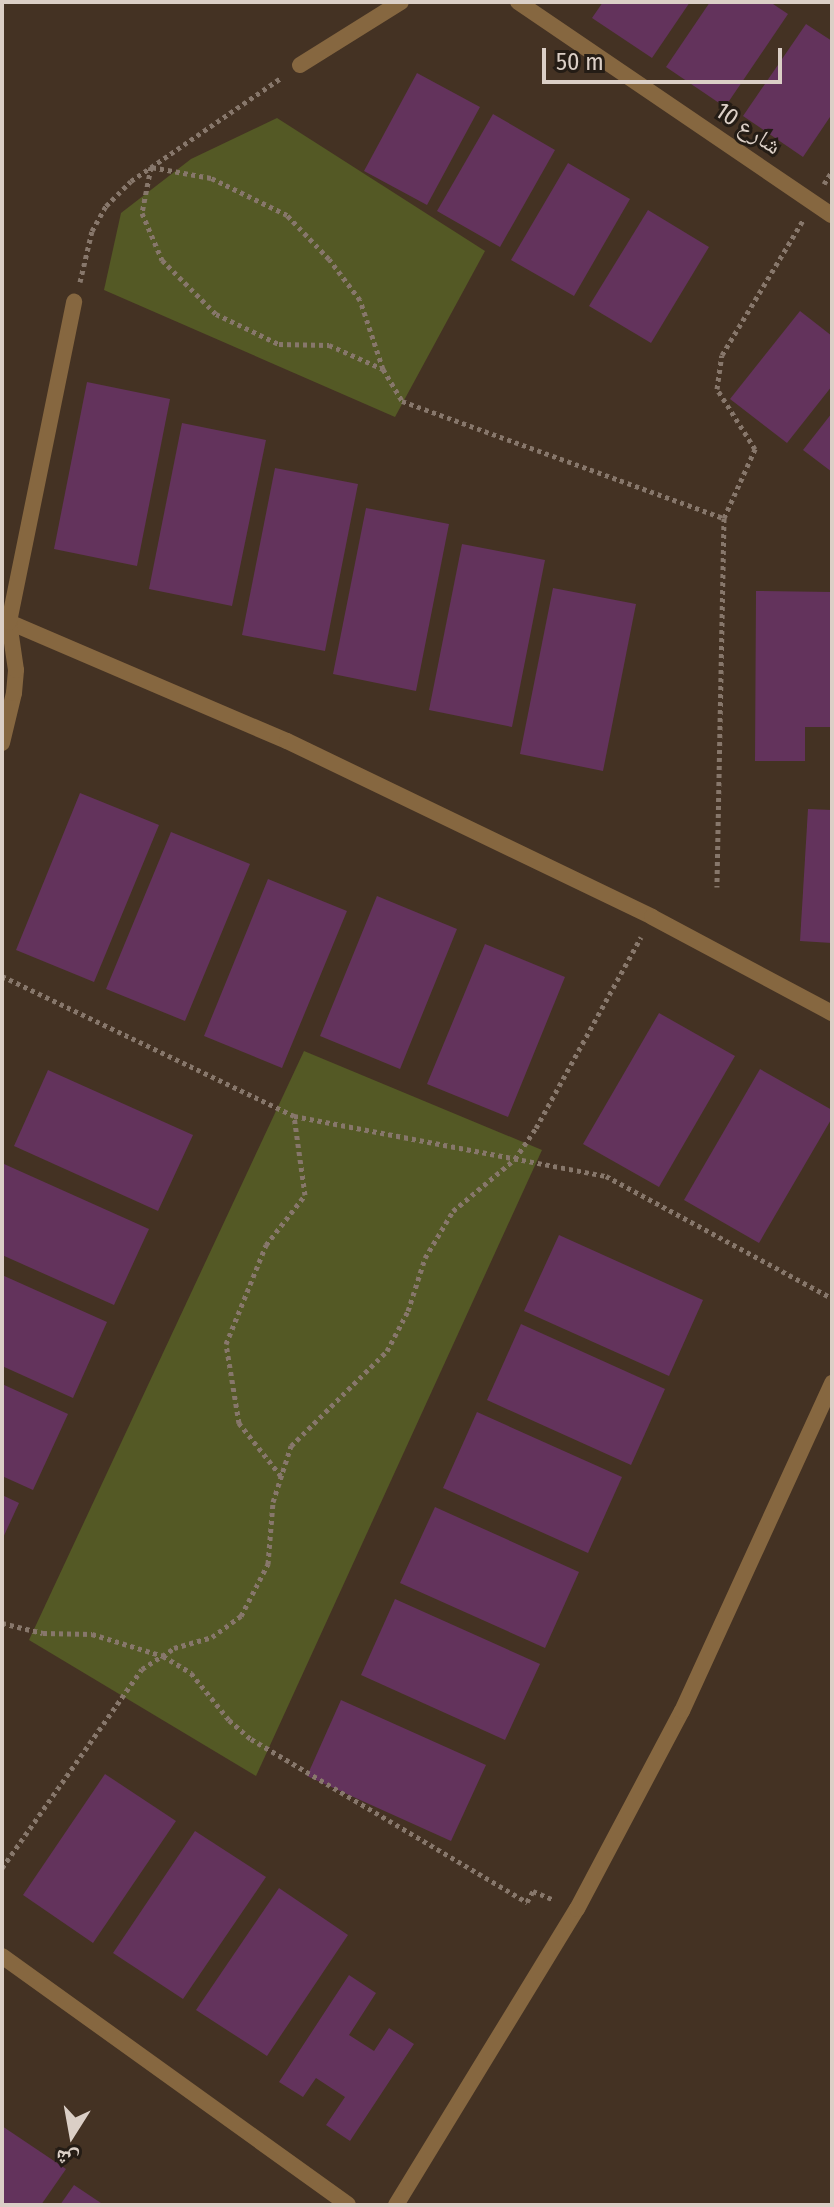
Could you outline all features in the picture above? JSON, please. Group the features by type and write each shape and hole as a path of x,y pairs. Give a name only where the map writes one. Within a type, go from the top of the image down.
{"street":[{"path":"300,65 401,2"},
{"name":"شارع 10","path":"518,2 832,215"},
{"path":"2,743 16,670 9,622 74,302"},
{"path":"9,622 287,741 652,917 832,1013"},
{"path":"396,2205 577,1909 682,1711 832,1383"},
{"path":"2,1956 348,2205"}],"path":[{"path":"74,302 92,231 106,206 131,181 300,65"},
{"path":"151,167 142,213 162,260 216,314 279,344 329,345 383,369"},
{"path":"151,167 211,178 287,215 329,259 360,300 383,369 402,401 724,518"},
{"path":"717,887 724,518 755,449 717,389 722,355 832,171"},
{"path":"2,1868 142,1669 163,1656 212,1637 241,1616 268,1564 273,1502 291,1446 387,1351 408,1311 425,1258 453,1211 515,1159 536,1128 652,917"},
{"path":"2,976 294,1116 606,1176 832,1298"},
{"path":"281,1477 239,1423 226,1344 266,1245 305,1195 294,1116"},
{"path":"2,1623 43,1633 92,1634 163,1656 191,1673 229,1720 251,1739 527,1902 533,1891 577,1909"}],"green space":[{"path":"277,118 485,251 395,417 104,290 121,213 191,159"},
{"path":"304,1051 542,1150 256,1776 29,1640"}],"building":[{"path":"603,2 690,2 652,58 592,18"},
{"path":"710,2 770,2 788,14 725,107 666,67"},
{"path":"806,24 832,41 832,114 803,157 743,116"},
{"path":"417,73 480,107 427,205 364,171"},
{"path":"493,114 555,150 500,247 437,211"},
{"path":"568,163 630,199 574,296 511,260"},
{"path":"648,210 709,247 651,343 589,306"},
{"path":"800,311 832,336 832,386 787,443 730,399"},
{"path":"87,382 170,399 137,566 54,549"},
{"path":"832,413 832,472 803,450"},
{"path":"182,423 266,440 232,606 149,589"},
{"path":"275,468 358,484 325,651 242,635"},
{"path":"366,508 449,524 416,691 333,674"},
{"path":"462,544 545,560 512,727 429,710"},
{"path":"553,588 636,604 603,771 520,754"},
{"path":"756,591 832,592 832,727 805,727 805,761 755,761"},
{"path":"80,793 159,825 94,982 16,950"},
{"path":"808,809 832,810 832,943 800,941"},
{"path":"171,832 250,864 185,1021 106,989"},
{"path":"268,879 347,911 282,1068 204,1036"},
{"path":"377,896 457,929 400,1069 320,1036"},
{"path":"485,944 565,977 508,1117 427,1084"},
{"path":"659,1013 735,1056 659,1187 583,1144"},
{"path":"760,1069 832,1110 832,1118 759,1243 684,1200"},
{"path":"48,1070 193,1135 158,1211 14,1146"},
{"path":"4,1164 149,1229 114,1305 2,1255"},
{"path":"559,1235 703,1300 669,1376 524,1311"},
{"path":"2,1275 107,1322 73,1398 2,1366"},
{"path":"521,1324 665,1389 631,1465 487,1400"},
{"path":"2,1384 68,1414 33,1490 2,1476"},
{"path":"477,1412 622,1477 588,1553 443,1488"},
{"path":"2,1495 19,1503 2,1540"},
{"path":"435,1507 579,1572 545,1648 400,1583"},
{"path":"395,1599 540,1664 505,1740 361,1675"},
{"path":"341,1700 486,1765 451,1841 307,1776"},
{"path":"105,1774 176,1821 93,1943 23,1895"},
{"path":"195,1831 266,1877 183,1999 113,1953"},
{"path":"279,1888 348,1935 267,2056 196,2010"},
{"path":"349,1975 376,1993 349,2035 374,2051 389,2028 414,2044 350,2141 326,2125 345,2097 316,2078 303,2097 279,2082"},
{"path":"2,2126 66,2169 41,2205 2,2205"},
{"path":"74,2185 104,2205 60,2205"}]}
